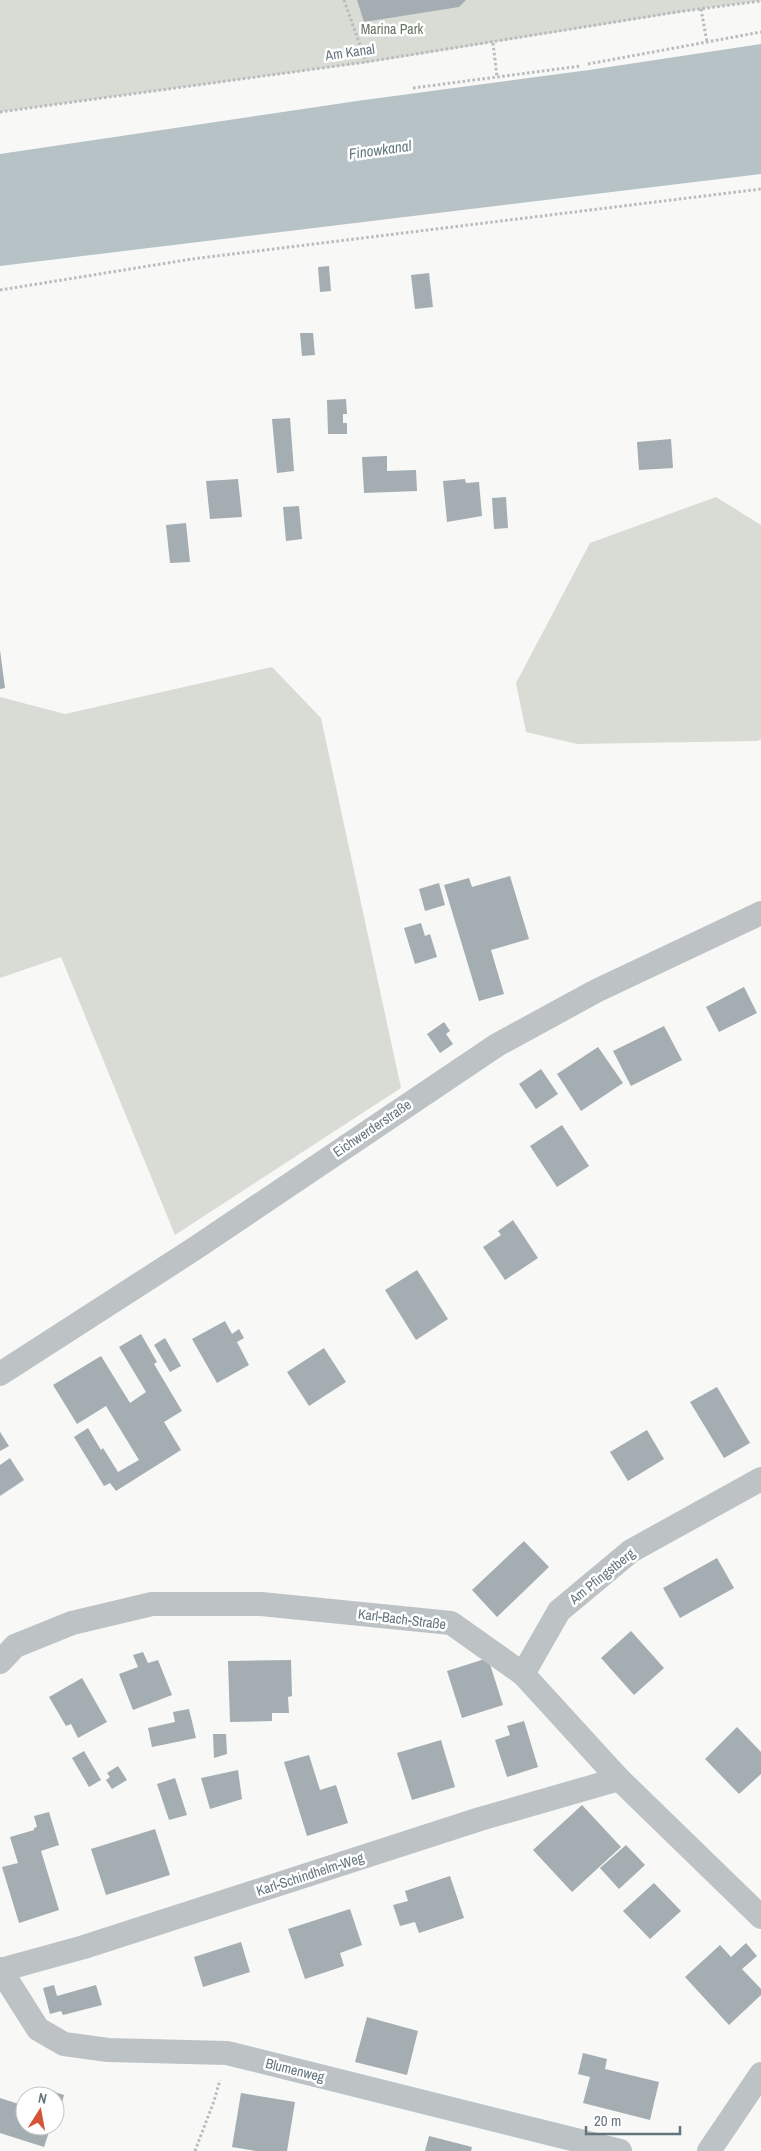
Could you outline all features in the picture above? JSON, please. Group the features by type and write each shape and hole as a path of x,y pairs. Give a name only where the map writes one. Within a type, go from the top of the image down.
{"street":[{"name":"Eichwerderstraße","path":"0,1374 194,1249 497,1045 596,991 761,913"},
{"name":"Am Pfingstberg","path":"523,1674 559,1611 631,1550 761,1479"},
{"name":"Karl-Bach-Straße","path":"0,1662 15,1646 72,1623 152,1604 261,1604 450,1623 523,1674 619,1779 761,1917"},
{"name":"Karl-Schindhelm-Weg","path":"0,1969 84,1947 480,1819 619,1779"},
{"name":"Blumenweg","path":"0,1969 38,2029 64,2044 108,2050 227,2052 620,2151"},
{"path":"709,2151 761,2074"}],"path":[{"path":"344,0 366,62"},
{"name":"Am Kanal","path":"0,112 366,62 761,1"},
{"path":"701,9 707,42"},
{"path":"588,64 761,32"},
{"path":"493,43 497,77"},
{"path":"413,88 581,66"},
{"path":"0,290 192,259 761,189"},
{"path":"195,2151 214,2101 227,2052"}],"green space":[{"name":"Marina Park","path":"0,0 761,1 372,62 0,112"},
{"path":"716,497 761,525 761,739 758,741 577,744 526,732 516,683 590,543"},
{"path":"272,667 321,718 401,1088 175,1235 61,957 0,978 0,697 65,714"}],"water":[{"name":"Finowkanal","path":"761,44 761,174 0,266 0,154"}],"building":[{"path":"357,0 466,0 459,7 364,22"},
{"path":"329,266 331,291 320,292 318,267"},
{"path":"429,273 433,307 415,309 411,275"},
{"path":"300,333 313,333 315,355 302,356"},
{"path":"346,399 347,414 343,414 343,423 347,423 347,434 328,434 327,400"},
{"path":"290,418 294,471 277,473 272,419"},
{"path":"671,439 673,468 639,470 637,442"},
{"path":"387,456 387,471 416,470 417,491 364,493 362,457"},
{"path":"238,479 242,517 210,519 206,481"},
{"path":"465,479 466,483 479,482 482,516 447,522 443,481"},
{"path":"506,497 508,528 494,529 492,498"},
{"path":"299,506 302,539 286,541 283,507"},
{"path":"186,523 190,562 170,563 166,525"},
{"path":"0,650 5,688 0,689"},
{"path":"510,876 529,939 491,950 504,994 479,1001 444,885 469,878 472,887"},
{"path":"439,883 445,905 425,911 419,889"},
{"path":"421,923 425,936 430,934 437,957 415,964 404,928"},
{"path":"744,987 757,1013 719,1032 706,1007"},
{"path":"444,1022 450,1031 446,1034 453,1044 440,1053 427,1034"},
{"path":"664,1026 682,1060 631,1086 613,1051"},
{"path":"598,1047 623,1083 581,1111 557,1074"},
{"path":"541,1069 558,1094 536,1109 519,1084"},
{"path":"562,1125 589,1166 557,1187 530,1146"},
{"path":"513,1220 538,1258 505,1280 483,1247 501,1235 498,1231"},
{"path":"417,1270 448,1319 416,1340 385,1290"},
{"path":"225,1321 232,1334 239,1329 244,1338 237,1342 249,1365 217,1383 192,1339"},
{"path":"141,1334 157,1362 154,1364 182,1411 164,1422 181,1450 116,1491 110,1483 104,1486 74,1437 88,1428 101,1450 103,1448 118,1472 139,1460 106,1406 77,1424 53,1385 101,1356 130,1403 146,1392 119,1347"},
{"path":"165,1338 181,1366 170,1372 154,1345"},
{"path":"324,1348 346,1382 309,1406 287,1372"},
{"path":"717,1387 750,1443 724,1458 690,1402"},
{"path":"647,1430 664,1459 628,1481 610,1452"},
{"path":"0,1432 9,1446 0,1451"},
{"path":"10,1458 24,1480 0,1496 0,1465"},
{"path":"524,1541 549,1567 497,1617 472,1590"},
{"path":"717,1558 734,1588 680,1618 663,1588"},
{"path":"631,1631 664,1668 634,1695 601,1658"},
{"path":"143,1652 148,1663 158,1660 172,1695 133,1710 119,1674 138,1667 133,1655"},
{"path":"488,1658 503,1705 462,1718 447,1671"},
{"path":"291,1660 292,1696 288,1697 289,1713 272,1713 272,1721 230,1722 228,1661"},
{"path":"82,1678 107,1722 78,1738 71,1724 66,1726 49,1697"},
{"path":"189,1709 196,1738 152,1747 148,1728 175,1722 173,1712"},
{"path":"524,1721 538,1767 507,1777 495,1740 510,1735 507,1726"},
{"path":"737,1727 761,1752 761,1774 739,1794 705,1759"},
{"path":"213,1734 226,1734 227,1754 214,1758"},
{"path":"441,1740 455,1787 412,1800 397,1753"},
{"path":"84,1751 101,1780 89,1787 72,1758"},
{"path":"309,1755 320,1790 336,1785 348,1823 307,1836 284,1762"},
{"path":"118,1766 127,1780 112,1789 106,1780 110,1777 107,1773"},
{"path":"238,1770 242,1799 210,1809 201,1778"},
{"path":"175,1778 187,1815 169,1820 157,1784"},
{"path":"582,1805 621,1847 572,1892 533,1850"},
{"path":"49,1812 59,1845 41,1851 59,1910 19,1923 2,1867 18,1863 10,1837 34,1830 37,1827 34,1816"},
{"path":"155,1829 170,1875 106,1895 91,1849"},
{"path":"626,1845 645,1865 619,1889 600,1868"},
{"path":"450,1876 464,1918 419,1933 415,1922 400,1926 393,1905 408,1901 405,1891"},
{"path":"654,1883 681,1911 650,1939 623,1911"},
{"path":"350,1909 362,1945 340,1953 344,1966 305,1979 288,1929"},
{"path":"241,1942 250,1972 203,1987 194,1957"},
{"path":"746,1943 757,1956 742,1969 761,1989 761,1995 729,2025 685,1977 720,1945 731,1957"},
{"path":"54,1985 57,1996 96,1985 102,2005 63,2015 61,2011 50,2014 43,1988"},
{"path":"367,2017 418,2031 407,2075 355,2062"},
{"path":"583,2053 607,2059 605,2069 659,2082 650,2120 583,2103 590,2077 578,2074"},
{"path":"241,2093 295,2102 287,2151 256,2151 232,2147"},
{"path":"0,2098 15,2103 15,2136 48,2136 44,2147 0,2133"},
{"path":"429,2136 472,2147 471,2151 425,2151"}]}
